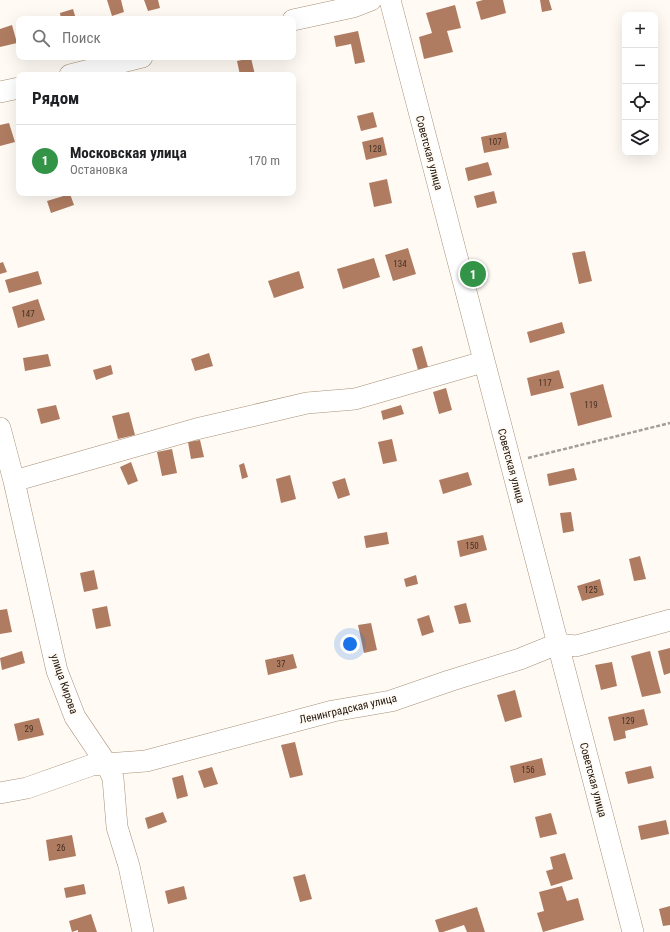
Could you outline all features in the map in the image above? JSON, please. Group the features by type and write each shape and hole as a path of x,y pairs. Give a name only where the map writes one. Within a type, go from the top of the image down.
{"street":[{"path":"296,19 353,7 371,0"},
{"name":"Советская улица","path":"390,0 483,362 633,932"},
{"path":"82,72 130,60"},
{"path":"0,92 16,89"},
{"path":"14,481 196,429 307,403 355,399 483,362"},
{"name":"улица Кирова","path":"0,428 14,481 57,671 74,717 106,763 112,778 117,827 129,866 143,932"},
{"name":"Ленинградская улица","path":"0,793 27,788 92,764 146,761 333,711 391,701 520,659 557,644 576,646 670,620"}],"path":[{"path":"510,463 670,423"}],"building":[{"path":"107,0 121,0 124,12 112,16"},
{"path":"144,0 158,0 160,8 148,11"},
{"path":"483,0 503,0 506,13 481,20 476,2"},
{"path":"540,0 549,0 552,10 542,12"},
{"path":"455,5 461,28 447,31 453,52 424,59 419,37 432,33 426,13"},
{"path":"73,9 75,16 60,16 60,13"},
{"path":"12,25 16,43 0,47 0,29"},
{"path":"358,31 365,62 355,64 351,44 336,47 334,36"},
{"path":"251,60 254,72 239,72 237,61"},
{"path":"373,112 377,127 361,131 357,116"},
{"path":"9,123 15,142 0,146 0,125"},
{"path":"506,132 509,148 484,153 481,137"},
{"path":"383,137 387,155 366,160 362,142"},
{"path":"488,162 492,175 468,181 465,168"},
{"path":"387,179 392,203 374,207 369,183"},
{"path":"494,191 497,203 477,208 474,196"},
{"path":"63,196 71,196 74,205 51,213 47,201"},
{"path":"408,248 416,274 393,281 385,255"},
{"path":"585,251 592,281 579,284 572,253"},
{"path":"374,258 380,277 343,289 337,269"},
{"path":"3,262 7,272 0,274 0,263"},
{"path":"38,271 42,284 9,293 5,280"},
{"path":"299,271 304,288 274,298 268,281"},
{"path":"38,299 45,320 18,328 12,307"},
{"path":"562,322 565,333 530,343 527,332"},
{"path":"422,346 428,367 418,370 412,349"},
{"path":"209,353 213,366 195,371 191,359"},
{"path":"48,354 51,366 25,371 23,358"},
{"path":"111,365 113,374 96,380 93,370"},
{"path":"559,370 564,388 531,396 527,378"},
{"path":"603,384 612,417 578,426 570,393"},
{"path":"446,388 452,410 439,414 433,392"},
{"path":"56,405 60,419 41,424 37,409"},
{"path":"401,405 404,414 383,420 381,411"},
{"path":"129,412 135,435 118,439 112,416"},
{"path":"392,439 397,461 383,464 378,442"},
{"path":"200,440 204,457 191,459 188,442"},
{"path":"172,449 177,473 162,476 157,452"},
{"path":"131,462 138,481 128,485 120,467"},
{"path":"244,463 248,477 242,479 239,465"},
{"path":"574,468 577,480 549,486 547,474"},
{"path":"468,472 472,485 443,494 439,480"},
{"path":"290,475 296,499 281,503 276,479"},
{"path":"345,478 350,495 338,499 332,482"},
{"path":"571,512 574,531 563,533 560,513"},
{"path":"387,532 389,544 366,548 364,536"},
{"path":"483,535 487,550 460,557 457,541"},
{"path":"640,556 646,579 634,581 629,559"},
{"path":"94,570 98,589 84,592 80,573"},
{"path":"416,575 418,584 406,587 404,579"},
{"path":"600,579 604,595 582,601 577,586"},
{"path":"466,603 471,622 459,624 454,606"},
{"path":"107,606 111,626 96,629 92,609"},
{"path":"7,609 12,632 0,634 0,610"},
{"path":"429,615 434,632 422,636 417,619"},
{"path":"371,623 377,650 364,653 358,625"},
{"path":"670,648 670,673 664,675 658,651"},
{"path":"22,651 25,663 2,670 0,658"},
{"path":"650,651 661,693 642,697 631,656"},
{"path":"293,654 297,668 268,675 265,660"},
{"path":"612,662 617,686 601,690 595,665"},
{"path":"515,690 522,717 505,722 497,695"},
{"path":"644,709 648,725 625,731 626,738 614,741 608,717"},
{"path":"39,718 44,735 18,741 14,724"},
{"path":"295,742 303,775 290,778 281,745"},
{"path":"542,758 546,775 514,783 510,766"},
{"path":"651,766 654,778 628,784 625,772"},
{"path":"212,767 218,784 204,788 198,771"},
{"path":"183,775 188,796 177,799 172,778"},
{"path":"163,812 167,822 148,829 145,818"},
{"path":"551,813 557,834 540,838 535,817"},
{"path":"666,820 669,834 641,840 638,826"},
{"path":"72,835 76,856 49,861 46,840"},
{"path":"565,853 573,879 551,886 546,871 553,869 550,857"},
{"path":"305,874 312,899 300,902 293,877"},
{"path":"84,884 86,894 66,898 64,888"},
{"path":"184,886 187,899 168,904 165,891"},
{"path":"562,886 567,901 578,898 584,920 543,932 537,913 544,911 539,892"},
{"path":"670,906 670,925 663,926 659,909"},
{"path":"477,907 485,932 467,932 464,925 439,932 435,920"},
{"path":"91,914 97,932 78,932 78,930 72,932 69,921"}],"place":[{"name":"Московская улица","path":"473,274"}]}
